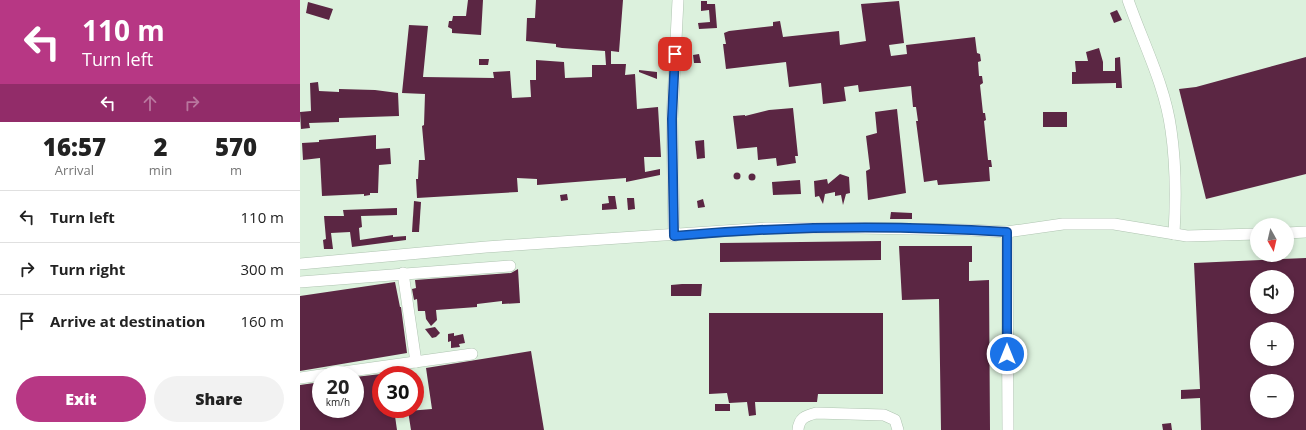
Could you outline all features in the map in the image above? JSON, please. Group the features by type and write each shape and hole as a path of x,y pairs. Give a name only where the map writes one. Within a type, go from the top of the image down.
{"street":[{"path":"674,236 672,119 678,0"},
{"path":"1128,0 1152,64 1171,130 1176,201 1174,234"},
{"path":"300,264 486,247 674,236 767,228 961,230 1007,232 1063,224 1114,224 1187,236 1250,234"},
{"path":"1007,232 1008,430"},
{"path":"1294,233 1306,232"},
{"path":"300,282 510,266"},
{"path":"404,273 416,362"},
{"path":"364,369 472,354"},
{"path":"300,378 312,376"},
{"path":"798,430 799,423 806,415 816,413 884,415 895,420 898,430"}],"building":[{"path":"468,0 483,0 481,35 452,33 452,29 448,27 449,21 452,21 453,16 466,16"},
{"path":"536,0 623,0 619,52 611,51 611,64 626,64 625,75 635,74 637,109 658,107 661,157 644,157 645,172 660,169 660,175 626,182 626,178 537,185 537,179 517,178 518,192 417,198 416,179 418,179 419,160 425,160 422,126 424,125 425,94 402,93 409,25 428,26 423,77 494,78 493,72 510,71 512,98 531,97 530,80 536,80 536,60 564,62 565,78 592,77 592,65 606,65 605,51 562,48 556,47 556,44 526,41 527,18 535,18"},
{"path":"701,1 707,1 707,4 715,4 717,28 699,29 698,23 710,22 709,10 701,11"},
{"path":"899,1 904,43 889,45 891,56 907,54 906,45 975,37 977,53 980,54 981,61 978,62 979,76 982,76 983,83 980,85 983,113 985,113 986,120 984,121 988,160 991,160 992,167 989,167 990,181 938,185 937,180 924,182 916,121 918,121 916,107 913,107 911,86 859,92 858,85 844,87 846,101 823,104 821,83 789,87 786,62 726,69 723,44 726,44 724,33 729,31 773,26 773,22 780,21 783,37 839,31 840,45 866,41 861,4"},
{"path":"308,2 333,9 329,20 306,13"},
{"path":"1117,10 1122,20 1114,23 1110,13"},
{"path":"1099,48 1103,62 1103,71 1115,71 1115,58 1120,57 1122,88 1116,88 1116,83 1072,84 1072,72 1076,72 1075,61 1088,61 1086,52"},
{"path":"699,54 701,63 694,63 693,55"},
{"path":"1306,57 1306,174 1206,199 1179,89 1196,87"},
{"path":"479,59 489,59 488,65 479,65"},
{"path":"639,70 657,72 657,79 639,72"},
{"path":"318,82 319,91 339,92 339,89 375,90 398,93 399,116 339,118 339,122 309,123 310,128 301,129 300,112 311,111 310,83"},
{"path":"793,108 798,156 795,156 796,163 777,166 776,158 758,160 757,147 737,149 733,116 745,116 769,110"},
{"path":"897,109 906,193 868,200 866,171 870,169 866,136 877,133 875,112"},
{"path":"1043,112 1067,112 1067,127 1043,127"},
{"path":"376,135 376,149 390,148 391,164 379,165 378,193 370,193 370,195 364,196 364,194 322,196 320,158 303,160 302,143"},
{"path":"704,140 705,158 697,159 695,141"},
{"path":"737,172 740,173 740,179 737,180 734,179 733,176 734,173"},
{"path":"752,173 755,174 755,180 752,181 749,180 748,177 749,174"},
{"path":"840,174 849,177 850,193 846,194 843,205 841,195 835,196 835,192 825,194 823,204 819,196 815,197 814,181 827,179 828,184"},
{"path":"800,180 801,194 773,195 772,182"},
{"path":"567,194 568,200 561,201 560,195"},
{"path":"608,196 615,196 617,209 602,210 602,204 609,203"},
{"path":"627,198 634,198 635,209 628,210"},
{"path":"703,199 705,207 698,208 697,201"},
{"path":"414,201 421,202 419,232 412,232"},
{"path":"397,208 397,215 361,216 362,227 359,228 360,240 393,235 393,237 406,236 406,240 352,247 350,232 331,233 333,249 324,249 323,240 326,239 324,216 344,216 343,210"},
{"path":"891,212 912,213 912,219 890,219"},
{"path":"881,241 881,260 720,262 720,243"},
{"path":"899,246 972,246 972,262 969,262 969,281 989,280 990,430 941,430 939,299 902,300"},
{"path":"1306,258 1306,430 1201,430 1200,398 1181,399 1181,390 1200,389 1194,263 1250,260 1250,262 1294,262 1294,259"},
{"path":"518,269 520,303 502,304 502,301 477,304 477,307 436,310 437,320 431,326 426,319 425,311 418,311 417,299 414,300 412,289 416,288 415,280 511,273"},
{"path":"395,282 401,307 407,353 330,366 312,366 312,369 300,371 300,296"},
{"path":"702,284 701,296 671,296 671,285"},
{"path":"709,313 883,313 883,394 818,394 817,402 755,402 756,415 749,416 747,402 729,403 727,393 709,394"},
{"path":"435,327 440,333 436,337 432,338 425,329"},
{"path":"454,333 454,336 463,334 465,343 459,344 460,347 451,348 451,341 448,342 448,334"},
{"path":"531,351 544,430 411,430 409,418 424,418 424,410 432,409 426,368"},
{"path":"372,375 372,418 395,418 397,430 300,430 300,385 312,383 312,418 364,418 364,376"},
{"path":"715,404 730,404 730,411 715,411"},
{"path":"1171,423 1172,430 1163,430 1162,424"}],"route":[{"path":"675,54 672,119 674,162 674,236 767,228 858,228 1007,232 1007,354"}]}
